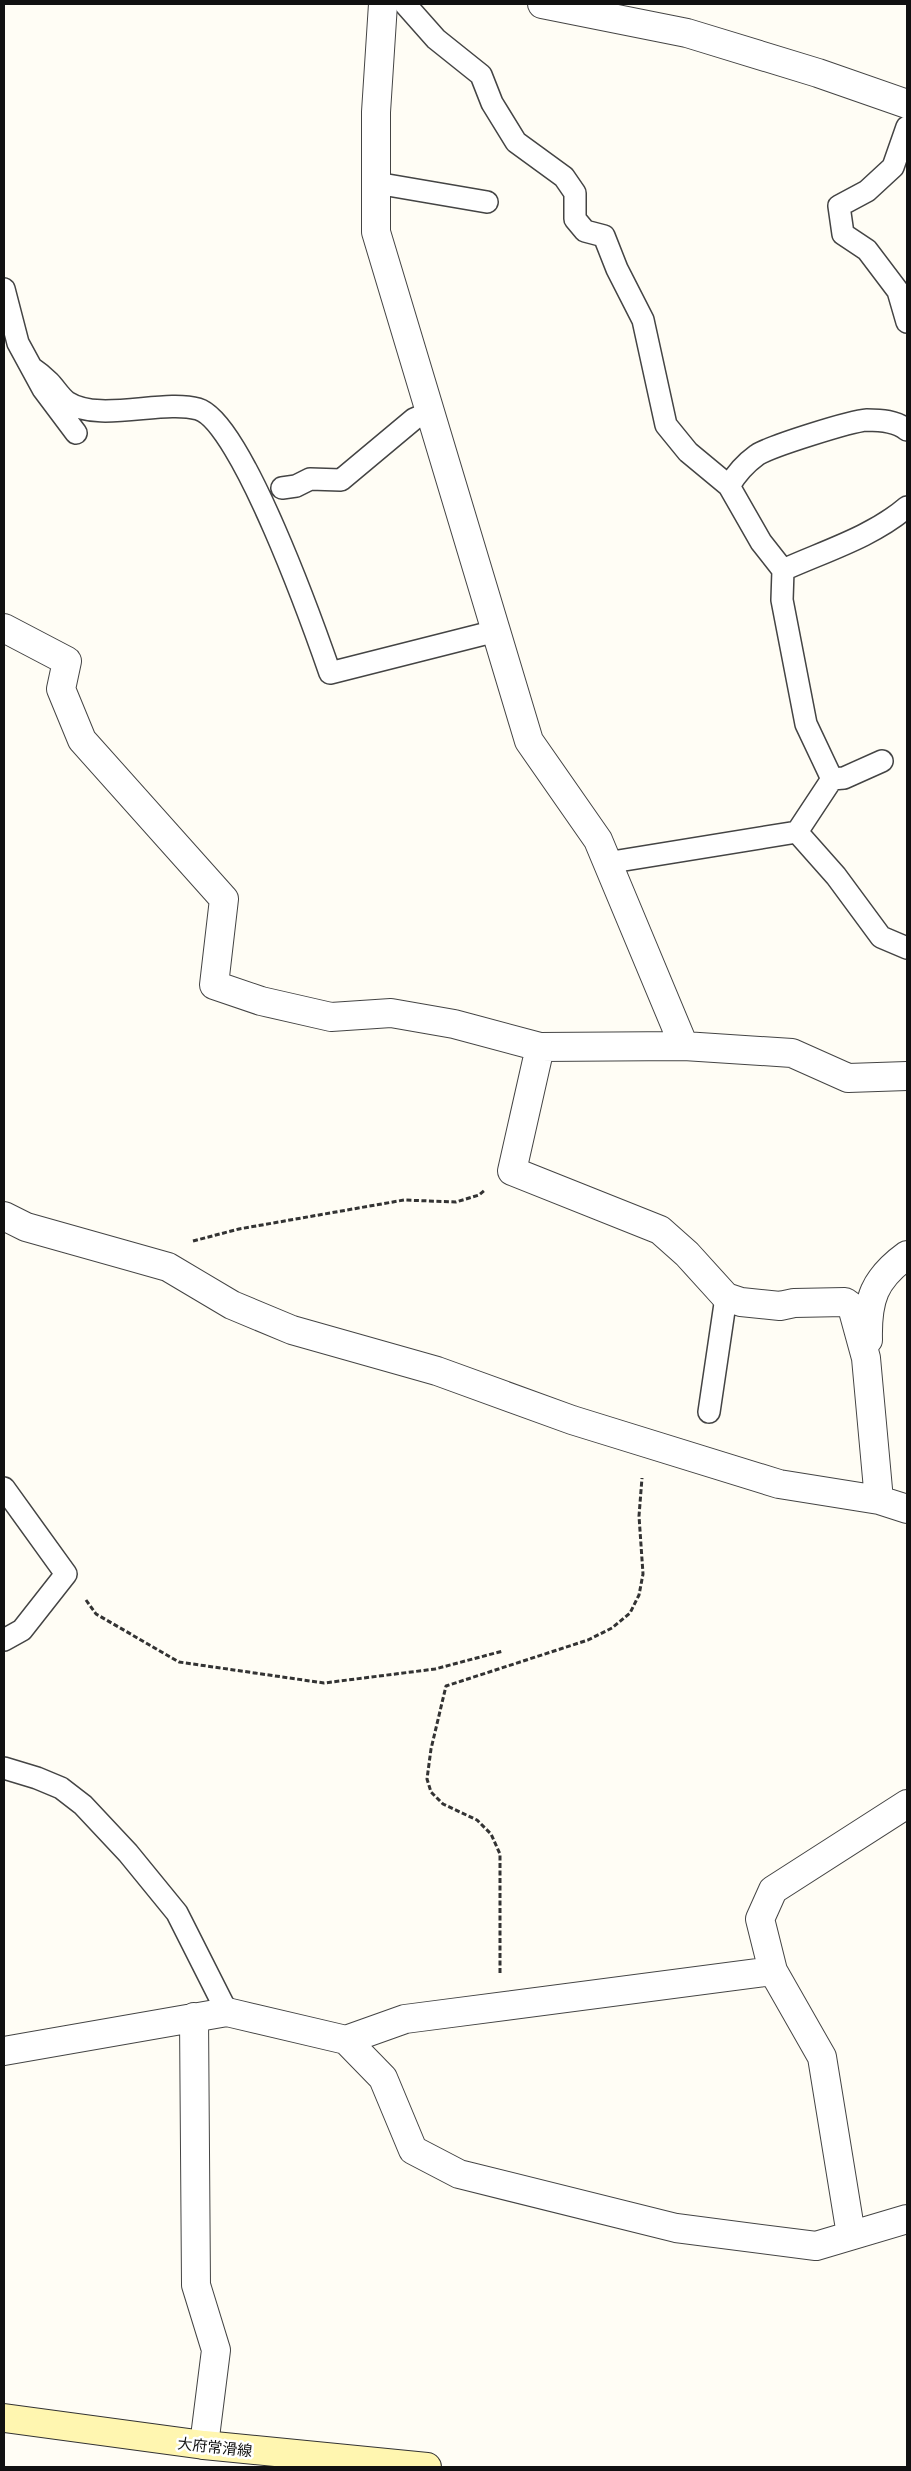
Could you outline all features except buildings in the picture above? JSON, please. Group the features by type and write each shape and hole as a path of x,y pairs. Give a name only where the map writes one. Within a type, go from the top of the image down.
{"main road":[{"name":"大府常滑線","path":"4,2418 345,2463 427,2467"}],"street":[{"path":"383,4 376,112 376,232 529,741 598,840 684,1046"},
{"path":"542,4 687,33 818,73 907,104"},
{"path":"4,628 67,661 61,689 82,740 224,899 214,985 261,1001 331,1017 391,1013 454,1024 540,1047 684,1046 792,1053 848,1078 907,1076"},
{"path":"540,1047 512,1171 660,1230 687,1254 726,1297 741,1302 780,1306 845,1302 852,1307 866,1358 879,1500"},
{"path":"4,1216 26,1227 168,1267 232,1305 292,1330 437,1371 572,1420 779,1484 879,1500 907,1509"},
{"path":"866,1358 868,1348 867,1313 875,1286 899,1261"},
{"path":"851,2236 822,2057 773,1971 760,1919 773,1890 907,1804"},
{"path":"346,2040 405,2019 773,1971"},
{"path":"4,2051 227,2012 346,2040 383,2078 413,2150 459,2174 676,2228 816,2246 907,2218"},
{"path":"194,2017 196,2285 216,2350 204,2445"}],"lane":[{"path":"405,4 436,39 481,75 492,103 516,142 564,177 575,193 575,219 585,232 604,236 643,320 666,425 688,452 729,486 761,542 783,570 782,600 806,724 832,779"},
{"path":"907,127 893,167 867,191 839,206 843,234 867,250 898,291 907,322"},
{"path":"376,183 487,202"},
{"path":"4,289 18,343 43,389 76,433"},
{"path":"32,368 67,402 88,409 200,409 220,425 235,447 300,585 330,673 496,632"},
{"path":"282,488 296,486 310,479 341,480 414,419 430,412"},
{"path":"729,486 735,475 757,455 773,446 865,420 886,421 901,425 907,430"},
{"path":"783,570 868,533 893,519 907,507"},
{"path":"832,779 844,778 882,761"},
{"path":"606,863 797,832 832,779"},
{"path":"797,832 836,876 881,936 907,948"},
{"path":"899,1261 890,1256 907,1241"},
{"path":"709,1412 726,1297"},
{"path":"4,1488 66,1574 22,1630 4,1640"},
{"path":"4,1768 61,1788 84,1805 128,1853 177,1913 227,2012"}],"path":[{"path":"190,1242 239,1229 404,1200 456,1202 479,1195 512,1171"},
{"path":"501,2006 498,1905 500,1854 491,1834 477,1820 443,1804 431,1792 427,1779 431,1749 446,1686 588,1640 612,1628 630,1613 639,1595 643,1574 639,1516 642,1464 648,1444"},
{"path":"66,1574 96,1614 180,1662 324,1683 435,1669 503,1651"}]}
